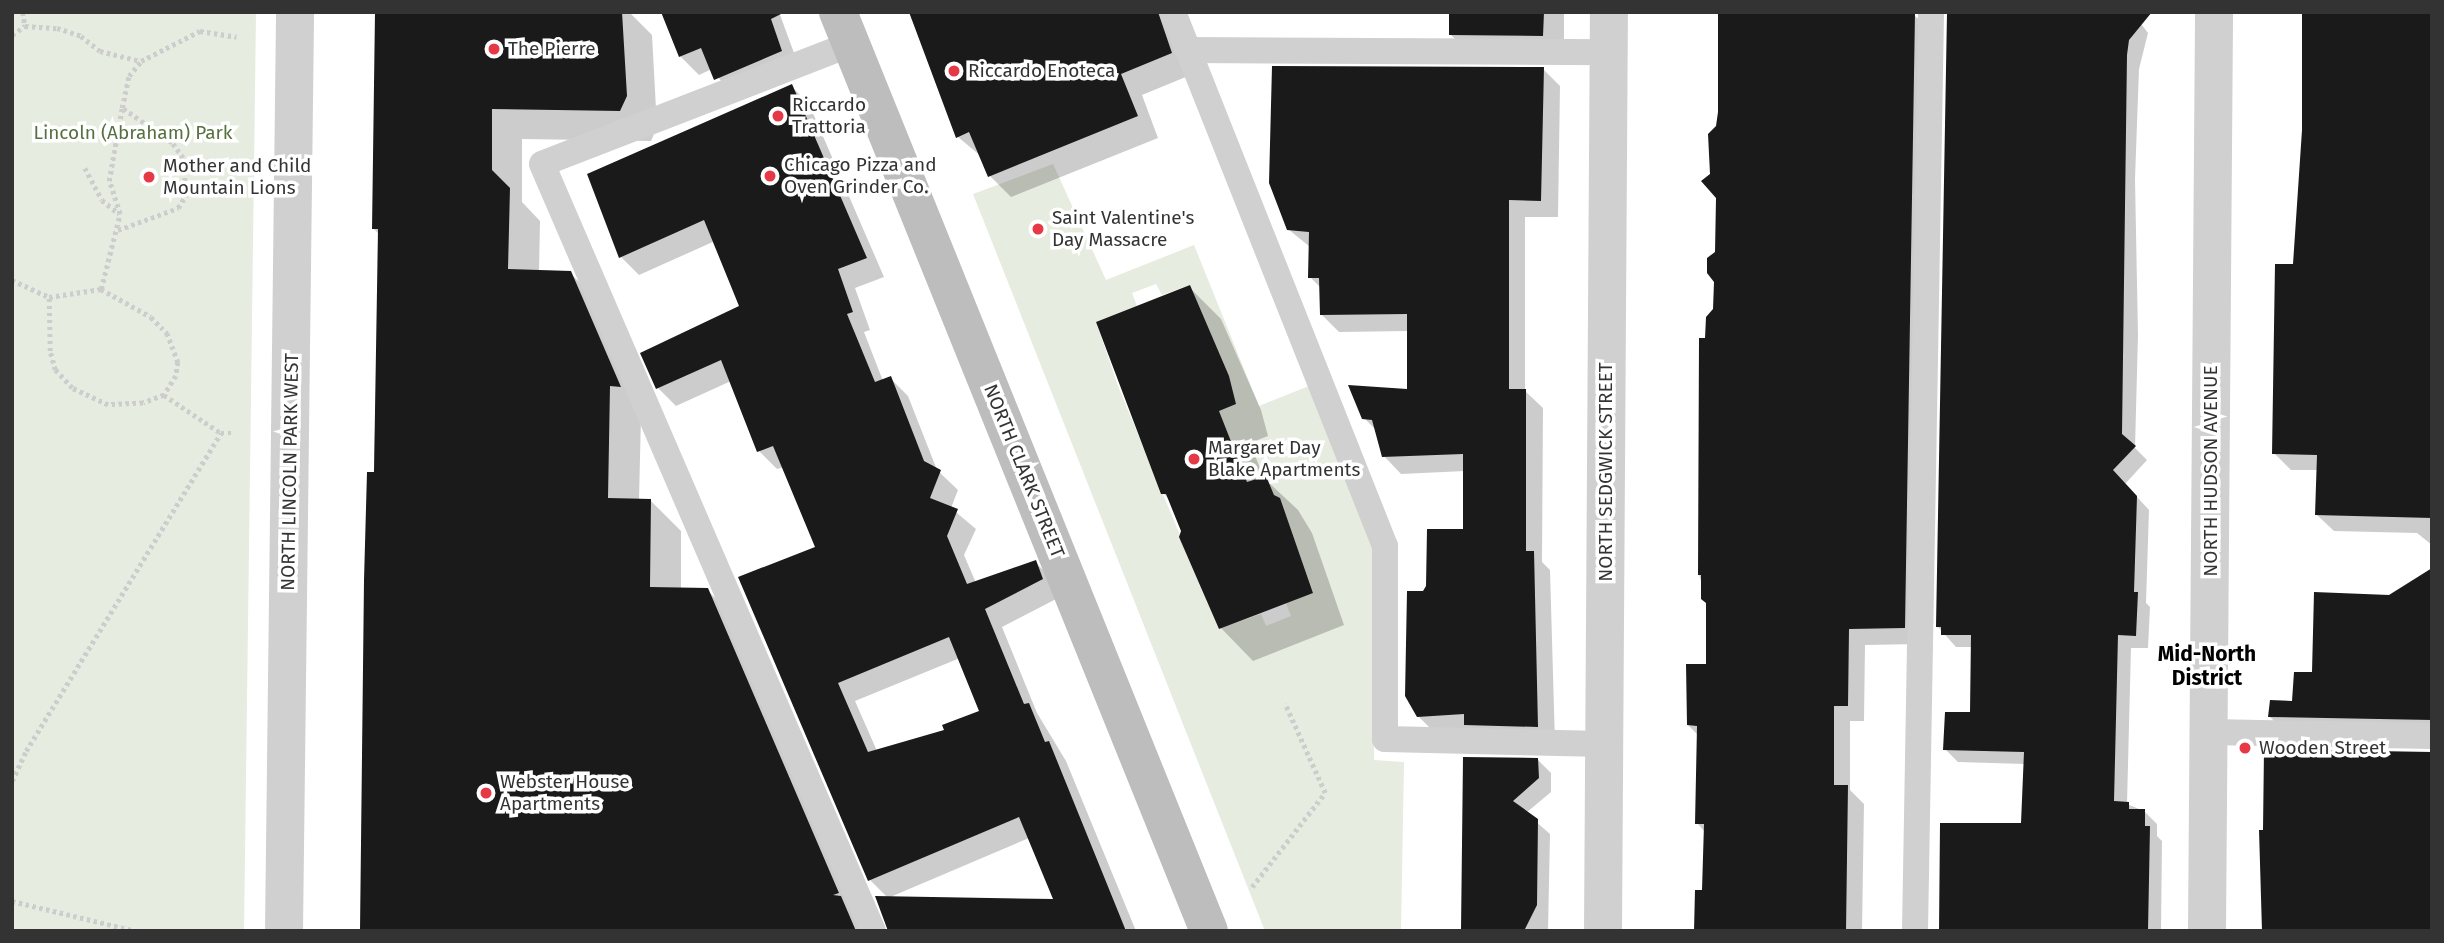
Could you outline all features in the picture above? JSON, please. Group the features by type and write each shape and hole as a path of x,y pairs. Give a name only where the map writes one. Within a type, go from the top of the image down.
{"main road":[{"name":"NORTH CLARK STREET","path":"845,28 1209,931"}],"street":[{"name":"NORTH LINCOLN PARK WEST","path":"284,931 295,12"},
{"name":"NORTH SEDGWICK STREET","path":"1603,931 1609,12"},
{"name":"NORTH HUDSON AVENUE","path":"2207,931 2214,12"}],"lane":[{"path":"1173,12 1385,545 1385,739 1604,744"},
{"path":"1915,931 1931,12"},
{"path":"845,28 542,164 873,931"},
{"path":"1188,50 1609,52"},
{"path":"2208,732 2432,736"}],"path":[{"path":"23,12 25,26"},
{"path":"12,35 25,26 57,28 81,36 100,51 141,61"},
{"path":"101,289 120,215 108,181 129,76 141,61 200,31 237,37"},
{"path":"118,230 169,212 186,195 183,158 172,143 122,108"},
{"path":"85,168 102,200 120,215"},
{"path":"12,280 49,297 101,289 151,317 167,333 178,362 176,376 164,395 143,403 108,405 72,388 55,370 50,351 49,297"},
{"path":"164,395 221,433 234,433"},
{"path":"12,780 26,751 221,433"},
{"path":"1252,887 1325,793 1285,704"},
{"path":"12,901 136,931"}],"green space":[{"name":"Lincoln (Abraham) Park","path":"12,12 256,12 244,931 12,931"},
{"path":"1053,164 1106,280 1194,245 1259,406 1309,386 1375,549 1374,760 1404,762 1401,931 1265,931 973,194","holes":["1156,284 1162,295 1190,285 1229,376 1236,404 1219,411 1247,482 1266,476 1274,495 1280,499 1313,592 1286,603 1291,616 1266,626 1261,614 1219,629 1118,386 1096,322 1137,306 1132,293"]}],"building":[{"path":"375,12 622,12 627,96 620,111 492,109 492,170 510,188 508,269 571,271 621,387 610,386 608,498 651,499 650,587 708,588 839,893 833,895 841,896 856,931 360,931 364,580 367,472 374,472 378,229 372,229"},
{"path":"661,12 785,12 771,19 782,51 714,80 701,48 679,57"},
{"path":"909,12 1158,12 1172,53 1121,74 1138,116 988,177 969,132 956,138"},
{"path":"1449,12 1544,12 1543,36 1449,35"},
{"path":"1718,12 1915,13 1905,628 1849,629 1848,706 1834,706 1834,785 1848,785 1846,931 1694,931 1695,890 1702,890 1704,824 1695,824 1697,726 1687,725 1686,664 1706,664 1706,603 1701,599 1701,575 1698,575 1699,338 1705,338 1706,317 1713,309 1714,282 1707,273 1707,258 1715,252 1716,198 1701,181 1710,174 1708,134 1716,126 1718,112"},
{"path":"2152,12 2129,40 2127,55 2122,434 2136,446 2113,470 2137,496 2134,592 2138,592 2136,636 2118,635 2114,801 2129,802 2129,809 2145,809 2145,826 2150,826 2148,931 1939,931 1940,823 2021,823 2024,752 1943,750 1945,712 1970,712 1971,635 1941,635 1941,627 1936,627 1947,13"},
{"path":"2302,12 2432,12 2432,518 2315,515 2317,455 2272,454 2275,264 2293,264 2302,130"},
{"path":"1272,66 1544,67 1541,201 1509,200 1509,389 1526,389 1526,551 1534,551 1538,727 1464,725 1464,714 1417,717 1405,696 1407,591 1423,591 1426,586 1427,529 1463,529 1463,454 1382,457 1372,420 1362,419 1348,385 1407,389 1407,314 1320,315 1319,278 1308,278 1309,232 1287,230 1269,183"},
{"path":"792,84 867,258 838,269 853,312 847,314 875,382 891,376 924,461 941,470 930,498 958,509 947,536 967,584 1036,560 1043,579 985,609 1024,704 1029,703 1045,742 1049,741 1126,931 888,931 875,896 1053,899 1019,817 868,881 738,577 815,547 773,446 757,452 721,360 656,389 640,353 739,306 704,220 619,258 587,174","holes":["949,637 979,711 942,725 944,730 868,752 838,683"]},
{"name":"Margaret Day Blake Apartments","path":"1190,285 1229,376 1236,404 1219,411 1247,482 1266,476 1274,495 1280,498 1313,593 1219,629 1179,537 1181,531 1166,494 1161,494 1096,322"},
{"path":"2432,568 2432,720 2268,717 2270,700 2292,701 2294,672 2312,672 2314,592 2389,595"},
{"path":"2264,749 2432,752 2432,931 2262,931 2259,830 2263,830"},
{"path":"1463,757 1538,758 1539,778 1513,801 1538,819 1537,905 1524,931 1461,931"}],"place":[{"name":"The Pierre","path":"494,49"},
{"name":"Riccardo Enoteca","path":"954,71"},
{"name":"Riccardo Trattoria","path":"778,116"},
{"name":"Chicago Pizza and Oven Grinder Co.","path":"770,176"},
{"name":"Mother and Child Mountain Lions","path":"149,177"},
{"name":"Saint Valentine's Day Massacre","path":"1038,229"},
{"name":"Margaret Day Blake Apartments","path":"1194,459"},
{"name":"Wooden Street","path":"2245,748"},
{"name":"Webster House Apartments","path":"486,793"}],"district":[{"name":"Mid-North District","path":"2207,666"}]}
